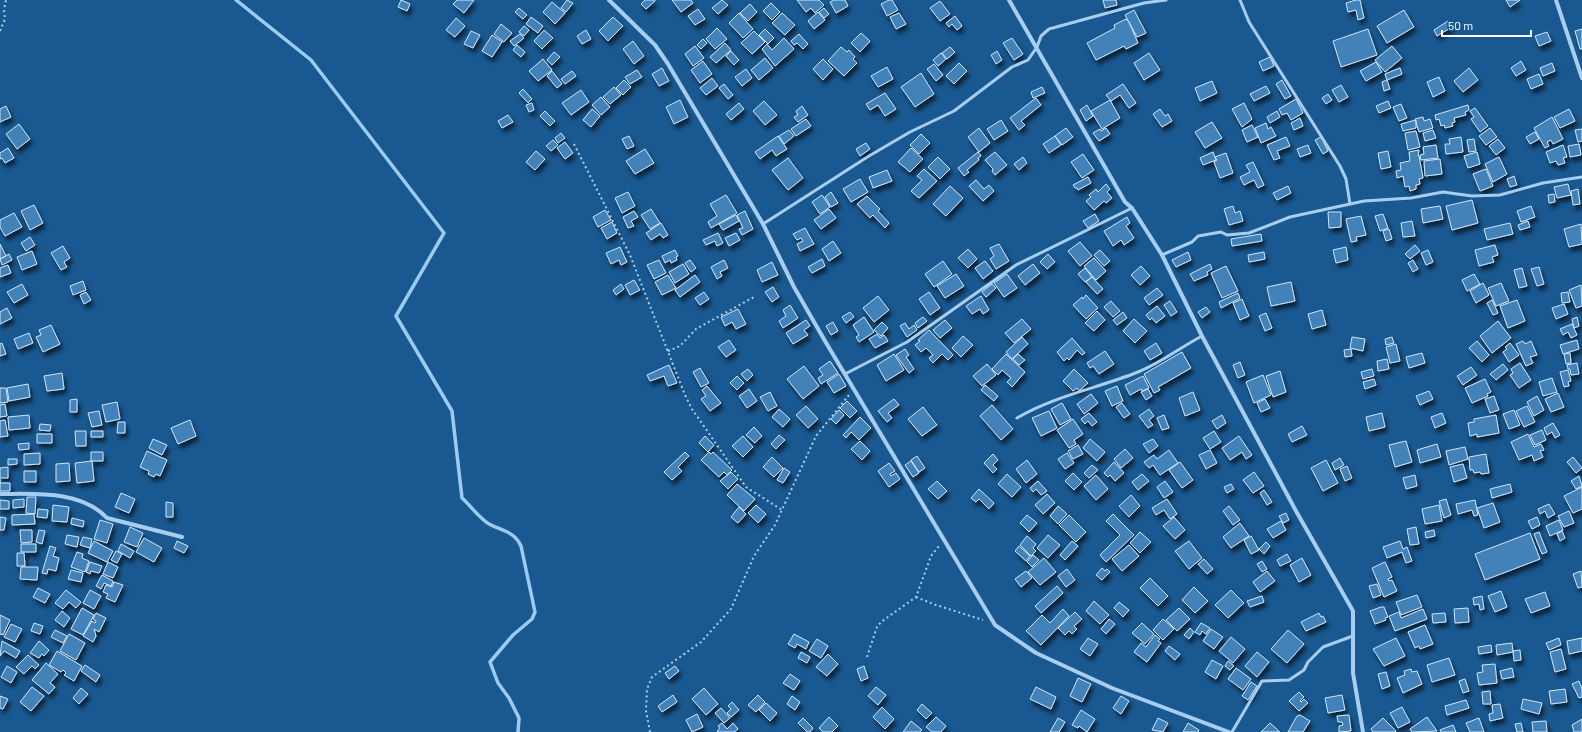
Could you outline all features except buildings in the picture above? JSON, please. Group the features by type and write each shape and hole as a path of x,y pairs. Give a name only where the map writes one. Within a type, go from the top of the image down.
{"street":[{"path":"609,0 655,45 668,64 763,224 794,287 944,541 995,624 1036,652 1112,688 1229,732"},
{"path":"1009,0 1125,202 1132,208 1162,255 1202,336 1296,511 1353,611 1354,673 1364,732"},
{"path":"1556,0 1582,78"},
{"path":"0,494 48,494 89,504 98,509 107,518 182,537"}],"lane":[{"path":"763,224 869,156 910,132 954,111 1012,67 1028,60 1037,47 1041,36 1049,29 1144,3 1166,0"},
{"path":"1240,0 1249,22 1340,166 1346,179 1350,204"},
{"path":"1162,255 1192,242 1198,236 1221,232 1227,235 1249,233 1290,217 1364,201 1411,198 1443,192 1472,196 1500,195 1543,183 1582,177"},
{"path":"846,374 906,342 1016,265 1132,208"},
{"path":"1017,418 1034,408 1058,398 1072,395 1139,371 1202,336"},
{"path":"1232,732 1262,682 1289,680 1304,670 1308,662 1322,647 1354,636"}],"path":[{"path":"0,32 5,19 4,10 6,0"},
{"path":"574,144 630,255 685,395 700,422 746,487 782,510"},
{"path":"668,351 680,346 696,329 754,297"},
{"path":"650,732 646,711 647,689 652,677 701,642 731,609 754,556 775,525 816,436 847,397 855,390"},
{"path":"867,657 877,627 881,622 916,597 920,581 931,556 944,541"},
{"path":"916,597 929,603 995,624"}],"waterway":[{"path":"236,0 311,60 444,233 396,316 452,411 462,498 485,521 511,534 521,546 535,612 532,619 513,635 490,662 498,683 509,698 519,718 518,732"}]}
